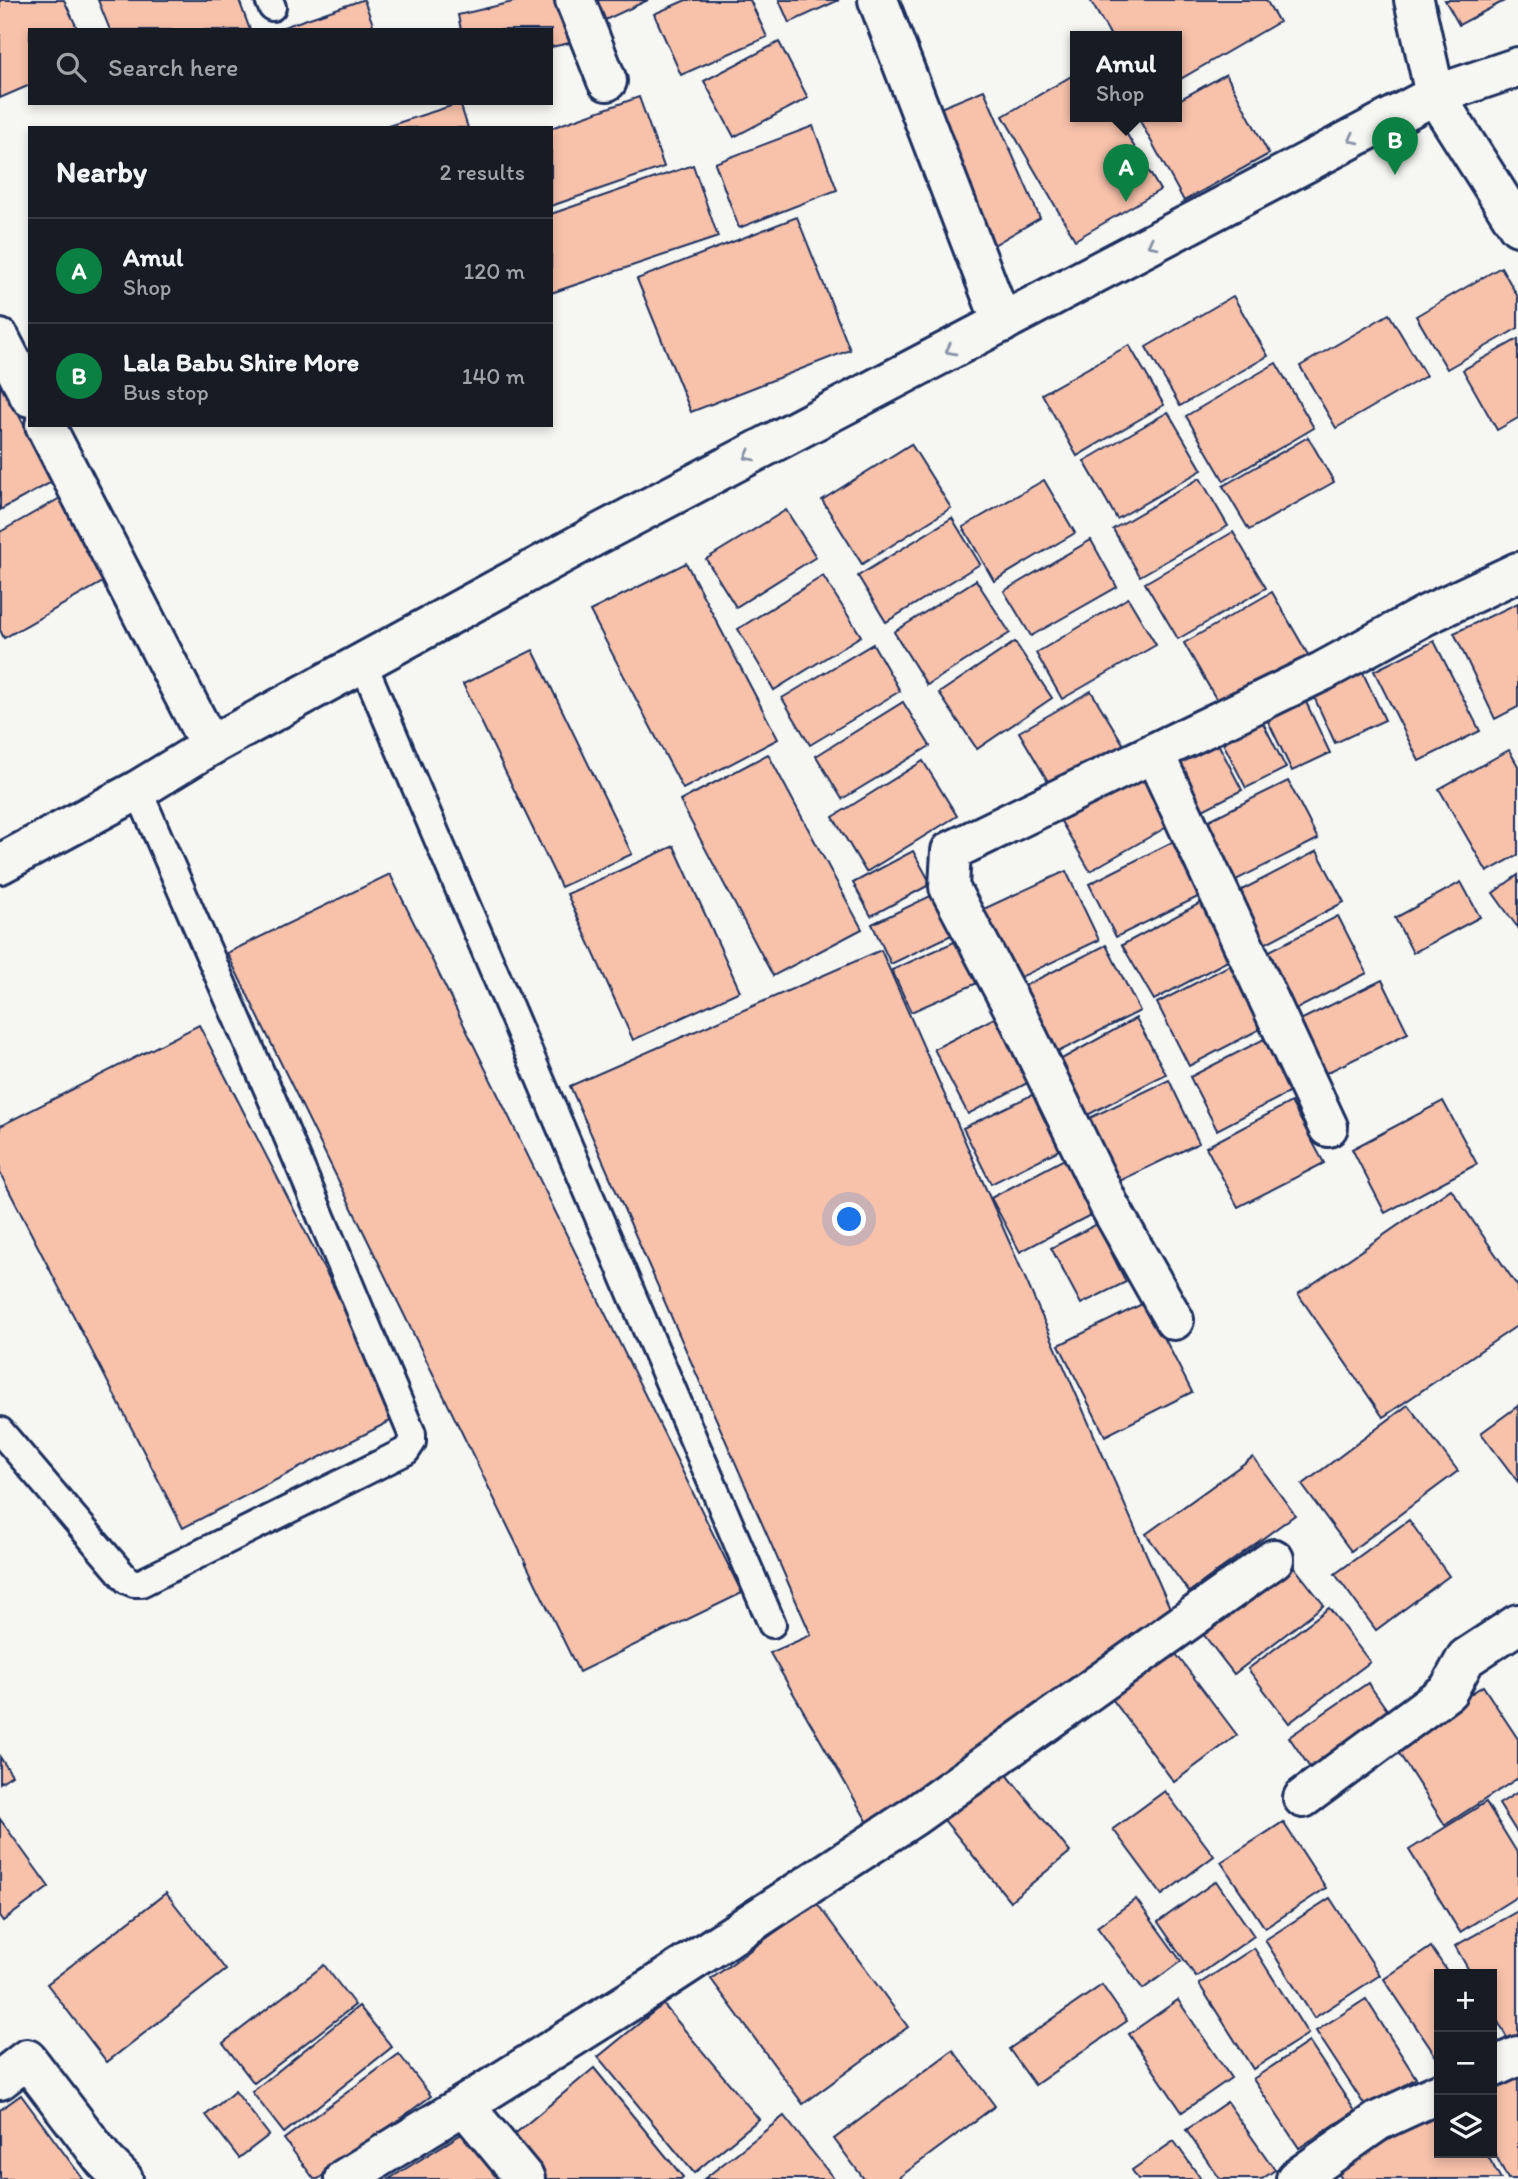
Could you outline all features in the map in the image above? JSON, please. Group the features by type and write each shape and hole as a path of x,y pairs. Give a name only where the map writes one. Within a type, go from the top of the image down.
{"street":[{"path":"575,0 607,81"},
{"path":"878,0 1002,323"},
{"path":"1414,0 1435,95 1518,226"},
{"path":"0,864 591,538 1435,95 1518,67"},
{"path":"0,339 28,393"},
{"path":"45,427 210,746"},
{"path":"1174,1320 1110,1207 1018,1017 949,887 951,851 1323,671 1426,615 1518,572"},
{"path":"1154,753 1328,1127"},
{"path":"344,2179 652,1989 914,1816 1274,1559"},
{"path":"1303,1798 1448,1691 1466,1658 1518,1624"},
{"path":"1497,2066 1518,2056"},
{"path":"0,2080 27,2059 104,2160 123,2179"},
{"path":"1296,2179 1378,2121 1435,2095"},
{"path":"464,2105 525,2179"}],"lane":[{"path":"363,663 772,1624"},
{"path":"0,1432 127,1580 134,1583 141,1583 406,1451 411,1443 412,1434 274,1104 138,790"}],"building":[{"path":"0,0 64,0 77,28 28,28 28,86 0,98"},
{"path":"98,0 239,0 249,28 109,28"},
{"path":"362,0 374,28 281,28"},
{"path":"521,0 568,0 579,41 553,47 553,28 461,28 458,15"},
{"path":"593,0 648,0 603,21"},
{"path":"686,0 750,0 767,37 681,75 654,14"},
{"path":"779,0 839,0 789,23"},
{"path":"1090,0 1266,0 1279,22 1182,78 1182,31 1108,31"},
{"path":"1445,0 1506,0 1459,25"},
{"path":"779,42 808,98 734,137 704,81"},
{"path":"1226,74 1269,154 1184,201 1141,122 1182,122 1182,98"},
{"path":"1070,77 1070,122 1120,122 1160,190 1075,240 1003,116"},
{"path":"984,90 1040,218 985,250 933,111"},
{"path":"639,97 664,167 553,205 553,127"},
{"path":"461,105 467,126 388,126"},
{"path":"813,126 837,190 739,228 715,163"},
{"path":"693,165 718,237 553,292 553,213"},
{"path":"797,217 850,350 691,412 637,279"},
{"path":"1501,267 1518,297 1518,328 1447,369 1416,316"},
{"path":"1233,296 1268,356 1180,406 1146,347"},
{"path":"1389,314 1426,376 1336,428 1300,366"},
{"path":"1518,339 1518,418 1497,430 1463,370"},
{"path":"1129,345 1164,405 1077,456 1042,394"},
{"path":"1276,363 1314,428 1224,481 1186,416"},
{"path":"0,380 39,453 61,477 0,510"},
{"path":"1168,412 1202,470 1117,519 1084,461"},
{"path":"1308,437 1334,482 1249,530 1223,486"},
{"path":"911,444 951,508 862,564 822,500"},
{"path":"1200,478 1228,526 1140,576 1113,529"},
{"path":"1044,480 1075,533 994,581 963,527"},
{"path":"62,497 108,579 4,638 0,630 0,532"},
{"path":"786,510 816,557 736,607 706,559"},
{"path":"952,518 980,564 886,622 858,576"},
{"path":"1233,532 1266,588 1178,639 1145,583"},
{"path":"1091,540 1117,587 1031,636 1004,591"},
{"path":"686,563 778,739 683,789 590,611"},
{"path":"823,576 861,636 774,690 738,629"},
{"path":"976,580 1010,633 927,685 894,632"},
{"path":"1272,592 1311,660 1223,711 1184,643"},
{"path":"1128,598 1156,645 1062,699 1036,653"},
{"path":"1518,603 1518,707 1495,719 1454,633"},
{"path":"1434,641 1480,731 1419,761 1374,671"},
{"path":"1015,642 1052,698 977,749 939,693"},
{"path":"873,644 900,691 810,745 782,698"},
{"path":"533,650 632,854 561,887 463,684"},
{"path":"1363,673 1385,720 1335,743 1314,697"},
{"path":"1091,691 1125,747 1053,790 1019,732"},
{"path":"1305,700 1330,753 1292,771 1267,719"},
{"path":"903,702 930,746 842,799 816,756"},
{"path":"1260,717 1286,768 1246,788 1220,737"},
{"path":"1211,730 1242,790 1199,812 1169,752"},
{"path":"1509,750 1518,766 1518,855 1487,872 1439,789"},
{"path":"768,754 862,929 773,976 680,801"},
{"path":"1144,760 1179,820 1090,871 1055,811"},
{"path":"923,761 957,816 866,872 833,817"},
{"path":"1288,781 1318,839 1232,882 1203,823"},
{"path":"1176,840 1204,894 1116,937 1089,884"},
{"path":"674,846 740,991 633,1040 567,894"},
{"path":"913,851 931,884 871,916 853,883"},
{"path":"1317,851 1344,902 1259,947 1232,895"},
{"path":"1066,871 1099,940 1008,983 975,913"},
{"path":"390,874 742,1593 579,1672 227,953"},
{"path":"1518,875 1518,928 1493,893"},
{"path":"1461,882 1480,917 1413,953 1395,918"},
{"path":"943,890 962,930 891,964 872,924"},
{"path":"1204,901 1235,957 1154,1000 1122,945"},
{"path":"1338,916 1367,973 1281,1017 1252,960"},
{"path":"963,938 982,981 911,1012 892,970"},
{"path":"1106,945 1140,1011 1052,1055 1018,989"},
{"path":"881,950 1174,1617 874,1833 770,1653 811,1635 570,1086"},
{"path":"1234,963 1266,1026 1189,1066 1157,1003"},
{"path":"1382,980 1408,1033 1316,1078 1290,1025"},
{"path":"998,1016 1031,1081 968,1114 934,1049"},
{"path":"1136,1018 1166,1074 1078,1120 1049,1066"},
{"path":"199,1025 400,1416 183,1528 0,1173 0,1126"},
{"path":"1264,1039 1292,1091 1217,1130 1190,1077"},
{"path":"1169,1080 1199,1143 1105,1188 1075,1125"},
{"path":"1038,1092 1065,1147 991,1184 963,1128"},
{"path":"1443,1101 1477,1164 1385,1213 1352,1149"},
{"path":"1291,1102 1324,1163 1238,1207 1206,1147"},
{"path":"1070,1156 1098,1211 1020,1252 991,1198"},
{"path":"1451,1189 1518,1287 1518,1325 1383,1417 1298,1294"},
{"path":"1097,1224 1126,1282 1081,1304 1051,1248"},
{"path":"1146,1302 1192,1392 1105,1436 1059,1345"},
{"path":"1408,1405 1458,1471 1351,1551 1302,1485"},
{"path":"1518,1406 1518,1482 1481,1433"},
{"path":"1253,1457 1295,1515 1189,1592 1146,1534"},
{"path":"1409,1520 1449,1576 1376,1630 1335,1574"},
{"path":"1287,1558 1324,1605 1234,1674 1197,1626"},
{"path":"1329,1608 1370,1662 1289,1723 1248,1669"},
{"path":"1170,1646 1237,1735 1174,1782 1107,1692"},
{"path":"1368,1683 1395,1721 1315,1775 1289,1737"},
{"path":"1483,1686 1518,1739 1518,1778 1445,1825 1393,1744"},
{"path":"0,1757 12,1775 0,1783"},
{"path":"1004,1771 1070,1852 1010,1901 944,1820"},
{"path":"1165,1791 1214,1856 1162,1895 1113,1829"},
{"path":"1518,1792 1518,1834 1499,1804"},
{"path":"1486,1802 1518,1854 1518,1896 1460,1932 1409,1850"},
{"path":"0,1819 49,1887 3,1921 0,1917"},
{"path":"1283,1822 1326,1888 1265,1928 1221,1862"},
{"path":"1216,1881 1254,1936 1196,1977 1158,1922"},
{"path":"166,1893 226,1970 107,2062 47,1984"},
{"path":"1330,1898 1380,1975 1314,2018 1265,1940"},
{"path":"1136,1899 1181,1961 1143,1989 1097,1927"},
{"path":"816,1902 908,2027 803,2104 711,1979"},
{"path":"1518,1911 1518,2042 1511,2045 1497,2020 1497,1969 1468,1969 1455,1946"},
{"path":"1431,1947 1446,1969 1434,1969 1434,2054 1384,1979"},
{"path":"1254,1948 1308,2034 1253,2069 1199,1984"},
{"path":"324,1965 355,2005 254,2083 223,2043"},
{"path":"1102,1985 1127,2021 1035,2085 1009,2049"},
{"path":"1366,1999 1416,2078 1367,2109 1316,2031"},
{"path":"1178,2000 1231,2078 1182,2112 1129,2034"},
{"path":"663,2004 759,2119 694,2173 598,2057"},
{"path":"359,2006 392,2047 284,2133 252,2092"},
{"path":"1309,2042 1355,2111 1299,2148 1253,2079"},
{"path":"953,2050 995,2106 897,2179 864,2179 834,2139"},
{"path":"399,2054 431,2096 318,2179 314,2179 284,2139"},
{"path":"594,2068 683,2177 681,2179 543,2179 510,2138"},
{"path":"1518,2068 1518,2179 1508,2179 1497,2158 1497,2079"},
{"path":"235,2091 269,2135 239,2158 206,2115"},
{"path":"21,2095 83,2179 0,2179 0,2110"},
{"path":"1227,2102 1275,2170 1262,2179 1220,2179 1186,2130"},
{"path":"1434,2114 1434,2158 1489,2158 1501,2179 1342,2179 1336,2170"},
{"path":"784,2116 834,2179 704,2179"},
{"path":"468,2130 498,2179 389,2179"},
{"path":"1174,2141 1201,2179 1138,2179 1132,2170"}],"place":[{"name":"Lala Babu Shire More","path":"1395,175"},
{"name":"Amul","path":"1126,202"}]}
